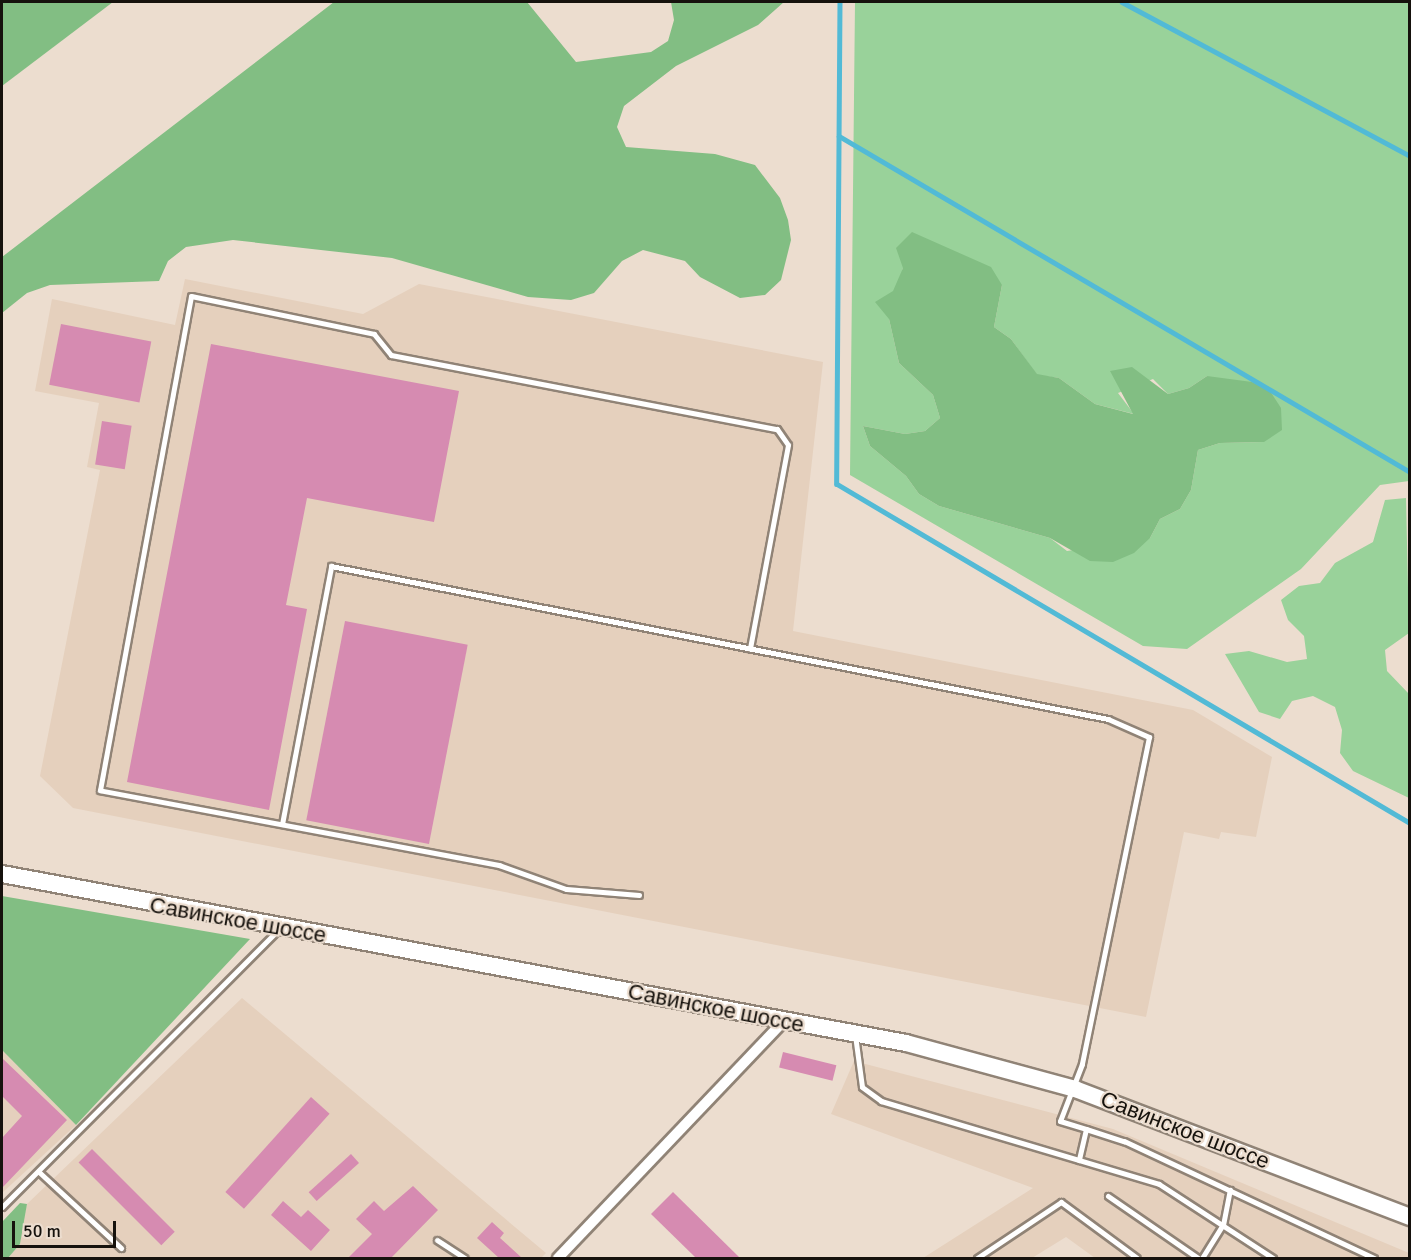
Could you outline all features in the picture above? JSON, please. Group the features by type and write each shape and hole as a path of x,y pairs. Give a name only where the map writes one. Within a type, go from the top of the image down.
{"street":[{"name":"Савинское шоссе","path":"2,874 906,1043 1075,1089 1410,1217"},
{"path":"558,1258 784,1021"}],"lane":[{"path":"639,896 566,889 500,865 100,790 191,296 374,334 391,355 777,429 789,445 750,648"},
{"path":"282,824 331,566 1108,719 1149,737 1075,1089 1060,1121 1124,1141 1374,1258"},
{"path":"2,1207 280,927"},
{"path":"854,1034 862,1087 881,1101 1159,1184 1273,1258"},
{"path":"1079,1160 1086,1129"},
{"path":"39,1172 121,1248"},
{"path":"1108,1196 1200,1258 1223,1225 1230,1190"},
{"path":"977,1258 1061,1202 1137,1258"},
{"path":"437,1240 465,1258"}],"shaded area":[{"path":"185,279 363,314 419,284 823,362 793,631 1193,710 1272,757 1256,837 1221,832 1219,839 1184,832 1146,1017 73,808 40,776 100,470 87,467 99,403 35,391 52,299 175,325"},
{"path":"242,998 546,1253 541,1258 8,1258 20,1244 27,1204"},
{"path":"2,1050 76,1125 2,1193"},
{"path":"854,1061 1113,1129 1409,1253 1409,1258 1095,1258 1066,1237 1032,1258 923,1258 1033,1188 831,1114"}],"green space":[{"path":"2,2 113,2 2,86"},
{"path":"334,2 527,2 576,62 651,52 668,41 674,20 671,2 784,2 758,25 676,66 624,106 617,127 626,147 715,154 755,165 780,198 788,220 791,240 781,280 765,295 740,298 700,277 685,261 643,250 622,261 594,293 571,300 528,297 392,258 233,240 186,247 168,261 159,281 50,285 27,293 2,313 2,257"},
{"path":"855,2 1409,2 1409,481 1380,485 1301,569 1187,649 1143,646 850,475","holes":["903,268 1002,285 994,327 1011,339 1037,375 1059,378 1095,404 1134,414 1118,393 1153,379 1168,394 1189,388 1207,376 1264,442 1220,443 1198,450 1191,490 1180,509 1160,519 1150,538 1067,551 1050,538 939,506 919,494 906,476 870,446 863,426 905,434 925,431 940,418 933,395 899,363 889,319"]},
{"path":"912,232 991,267 1002,285 994,327 1011,339 1037,374 1059,378 1095,404 1133,414 1110,371 1132,367 1168,394 1189,388 1207,376 1252,382 1270,391 1281,408 1282,430 1264,442 1220,443 1198,450 1191,490 1180,509 1160,519 1150,538 1134,553 1113,562 1090,561 1050,538 939,506 919,494 906,476 870,446 863,426 905,434 925,431 940,418 933,395 899,363 889,319 875,302 893,291 903,268 896,248"},
{"path":"1406,498 1409,633 1385,650 1387,671 1409,694 1409,798 1353,771 1340,753 1342,730 1335,707 1313,696 1292,701 1280,719 1259,712 1225,654 1249,651 1287,662 1307,659 1304,636 1288,620 1281,600 1299,586 1320,583 1335,563 1373,542 1385,500"},
{"path":"2,896 250,939 76,1125 2,1050"},
{"path":"20,1203 27,1204 20,1244 8,1258 2,1258 2,1222"}],"building":[{"path":"61,324 151,342 139,402 49,385"},
{"path":"211,344 459,391 434,522 307,498 286,605 307,609 269,810 127,782"},
{"path":"102,421 132,426 125,469 95,464"},
{"path":"345,621 468,645 429,844 306,820"},
{"path":"783,1052 836,1065 832,1081 779,1068"},
{"path":"2,1058 67,1120 2,1188 2,1138 22,1116 2,1096"},
{"path":"311,1097 330,1114 244,1209 225,1192"},
{"path":"92,1149 175,1232 161,1245 79,1162"},
{"path":"351,1154 359,1163 317,1201 309,1192"},
{"path":"413,1186 438,1210 391,1258 348,1258 372,1234 356,1219 374,1201 384,1211"},
{"path":"673,1192 740,1258 696,1258 651,1214"},
{"path":"283,1201 301,1217 308,1210 330,1230 311,1251 271,1215"},
{"path":"492,1222 504,1233 500,1238 522,1258 499,1258 477,1238"}],"waterway":[{"path":"840,2 837,484 1410,823"},
{"path":"1122,2 1410,156"},
{"path":"839,136 1410,472"}]}
